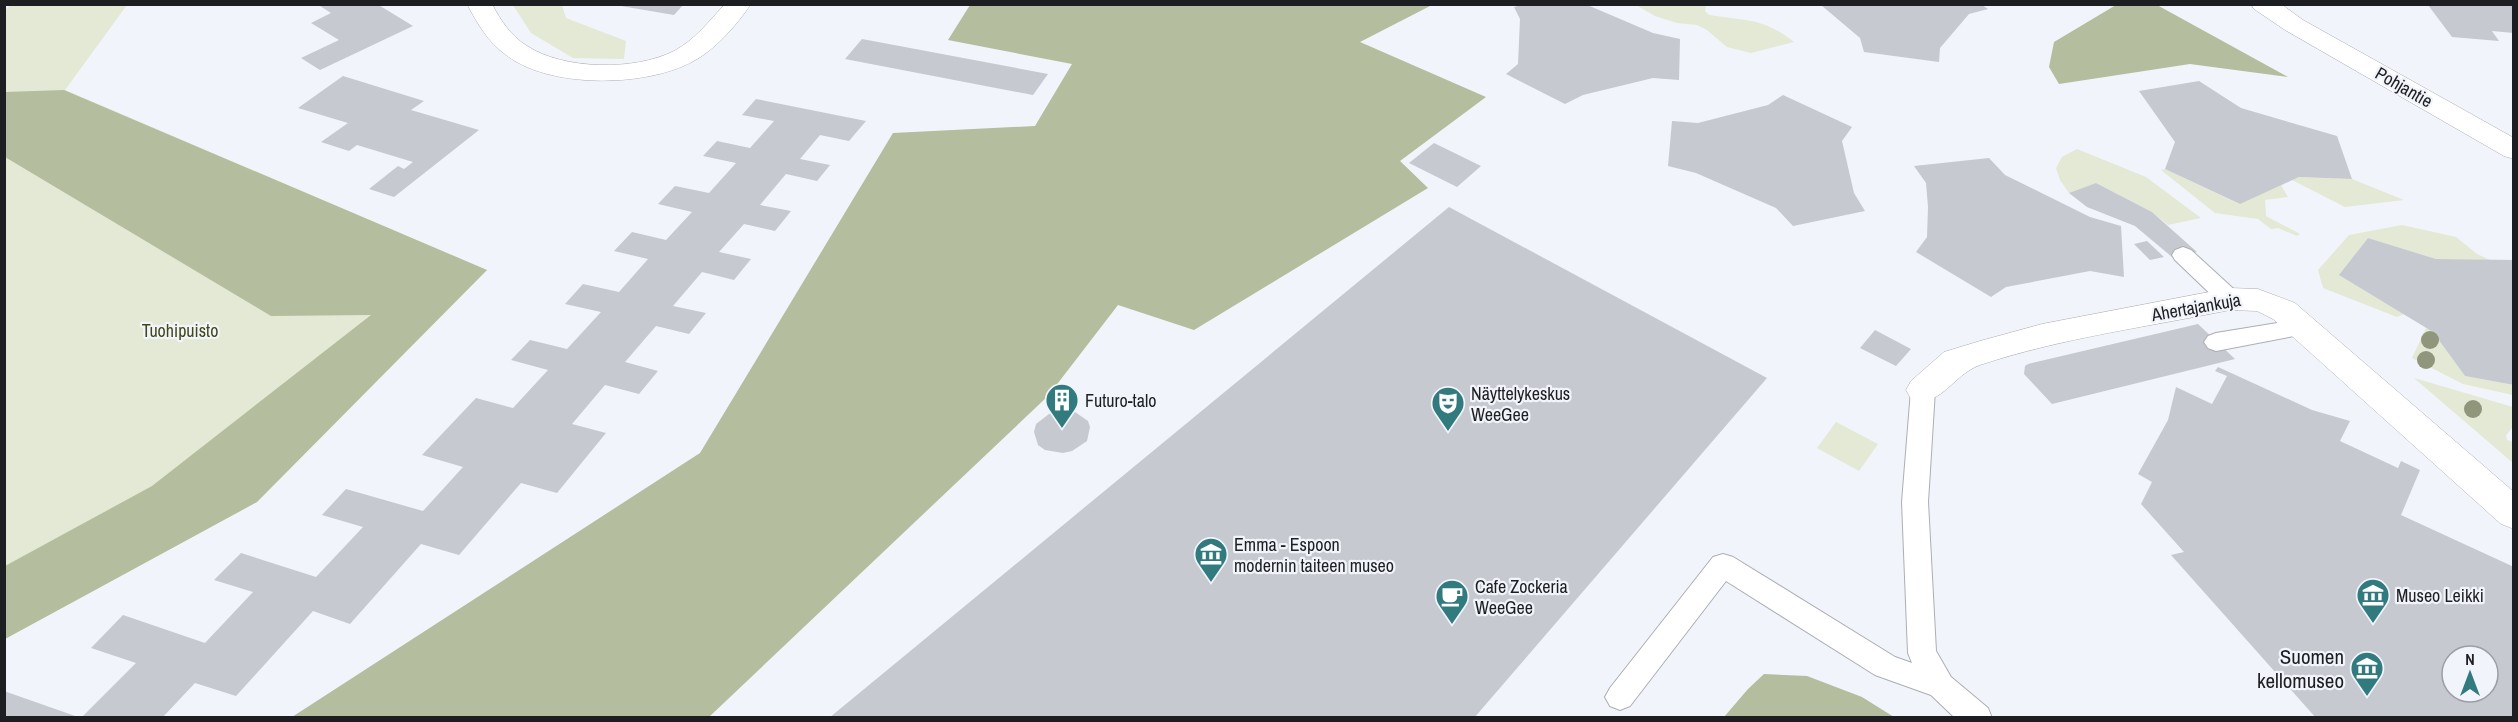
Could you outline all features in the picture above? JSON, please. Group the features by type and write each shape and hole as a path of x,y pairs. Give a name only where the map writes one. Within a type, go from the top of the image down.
{"street":[{"path":"479,4 489,25 507,44 528,58 557,69 579,72 645,70 681,58 695,50 739,4"},
{"name":"Pohjantie","path":"2245,4 2294,24"},
{"name":"Pohjantie","path":"2263,4 2514,150"},
{"name":"Ahertajankuja","path":"1923,390 1956,361 1992,349 2042,336 2230,299 2253,298 2266,301 2284,311 2514,514"}],"lane":[{"path":"2182,255 2230,299"},
{"path":"2216,342 2302,327"},
{"path":"1923,390 1915,502 1922,652 1941,686 1977,717"},
{"path":"1620,697 1723,565 1885,666 1941,686"}],"green space":[{"name":"Tuohipuisto","path":"12,4 127,5 65,90 487,270 257,502 5,639 5,10"},
{"path":"2157,4 2288,77 2190,64 2059,84 2049,67 2054,42 2116,5"},
{"path":"513,5 562,5 566,18 626,41 624,59 573,58 531,33"},
{"path":"970,5 1432,5 1360,42 1486,97 1400,161 1428,188 1194,330 1118,305 1048,396 709,717 292,717 700,453 893,133 1035,126 1072,64 948,40"},
{"path":"1636,5 1706,5 1705,11 1709,15 1763,24 1794,42 1751,53 1727,47 1707,30 1697,25 1677,23 1655,16"},
{"path":"64,90 487,270 257,502 5,639 5,566 152,486 371,315 271,316 5,157 5,92"},
{"path":"2077,149 2146,177 2201,218 2168,225 2152,212 2096,183 2069,193 2060,180 2056,168 2062,157"},
{"path":"2165,169 2239,204 2281,185 2288,197 2265,200 2266,216 2300,234 2297,236 2278,228 2271,229 2258,219 2215,213 2161,170"},
{"path":"2299,177 2352,179 2404,200 2345,207 2292,180"},
{"path":"2402,225 2456,237 2477,254 2490,260 2436,259 2368,238 2340,275 2404,314 2397,317 2323,288 2318,270 2349,235"},
{"path":"2426,328 2433,332 2465,376 2513,385 2513,395 2463,384 2412,358"},
{"path":"2414,378 2513,407 2513,427 2506,435 2507,440 2513,442 2513,463"},
{"path":"1836,422 1878,444 1859,471 1817,448"},
{"path":"1764,674 1807,676 1862,697 1894,717 1724,717"}],"building":[{"path":"317,4 377,4 413,26 320,70 301,58 339,40 311,23 331,13"},
{"path":"609,4 684,4 674,15"},
{"path":"1526,4 1585,4 1653,33 1680,39 1679,80 1653,78 1583,95 1565,104 1506,74 1518,64 1520,19 1514,7"},
{"path":"1821,5 1982,5 1988,9 1969,14 1940,48 1939,62 1864,52 1860,38"},
{"path":"2428,5 2511,5 2514,7 2514,33 2492,31 2499,41 2452,37"},
{"path":"862,39 1048,74 1033,95 845,59"},
{"path":"343,76 424,101 411,110 479,130 394,197 369,189 398,166 404,169 413,162 357,145 349,151 321,142 348,123 298,108"},
{"path":"2199,81 2241,108 2337,136 2352,179 2299,177 2240,204 2165,169 2175,142 2139,91"},
{"path":"1783,95 1852,127 1842,141 1854,193 1865,211 1793,226 1776,208 1696,173 1668,166 1672,121 1698,123 1768,105"},
{"path":"756,99 866,121 849,141 820,135 800,159 830,165 817,181 786,174 760,205 791,211 775,231 744,224 719,252 751,259 734,280 702,272 673,306 706,313 689,334 656,326 625,362 658,371 639,394 605,385 572,424 606,433 557,493 521,483 459,555 421,544 350,624 313,611 236,696 195,683 162,718 81,718 136,663 91,648 123,615 205,643 253,592 214,580 241,553 316,577 363,527 322,515 346,489 423,511 463,467 422,455 476,398 513,408 548,370 511,360 530,340 567,349 601,312 565,304 583,284 619,292 648,259 614,251 632,232 666,240 692,212 658,204 675,186 709,193 736,163 703,156 717,141 750,148 774,121 742,115"},
{"path":"1434,143 1481,166 1457,187 1409,163"},
{"path":"1989,158 2005,175 2090,217 2121,226 2124,277 2090,271 2006,287 1991,297 1916,252 1927,237 1928,207 1926,183 1914,166"},
{"path":"2096,183 2152,212 2197,252 2172,257 2135,226 2087,207 2069,193"},
{"name":"Näyttelykeskus WeeGee","path":"1449,207 1767,378 1474,718 829,718"},
{"path":"2368,238 2436,259 2514,260 2514,385 2465,376 2433,332 2339,275"},
{"path":"2147,241 2164,257 2150,260 2134,244"},
{"path":"2198,324 2235,359 2052,404 2024,374 2025,366 2028,364"},
{"path":"1875,330 1911,349 1896,366 1860,348"},
{"path":"2218,367 2312,410 2350,421 2340,441 2398,468 2401,461 2420,470 2401,515 2514,567 2514,718 2316,718 2171,555 2184,552 2141,504 2152,482 2138,474 2168,420 2176,387 2212,404 2227,376 2215,371"},
{"name":"Futuro-talo","path":"1067,410 1075,412 1088,421 1090,427 1087,441 1072,451 1063,453 1045,450 1038,445 1034,432 1036,424 1049,414"},
{"path":"4,691 78,717 78,718 4,718"}],"place":[{"name":"Futuro-talo","path":"1062,429"},
{"name":"Näyttelykeskus WeeGee","path":"1448,432"},
{"name":"Emma - Espoon modernin taiteen museo","path":"1211,583"},
{"name":"Museo Leikki","path":"2373,624"},
{"name":"Cafe Zockeria WeeGee","path":"1452,625"},
{"name":"Suomen kellomuseo","path":"2367,697"}]}
